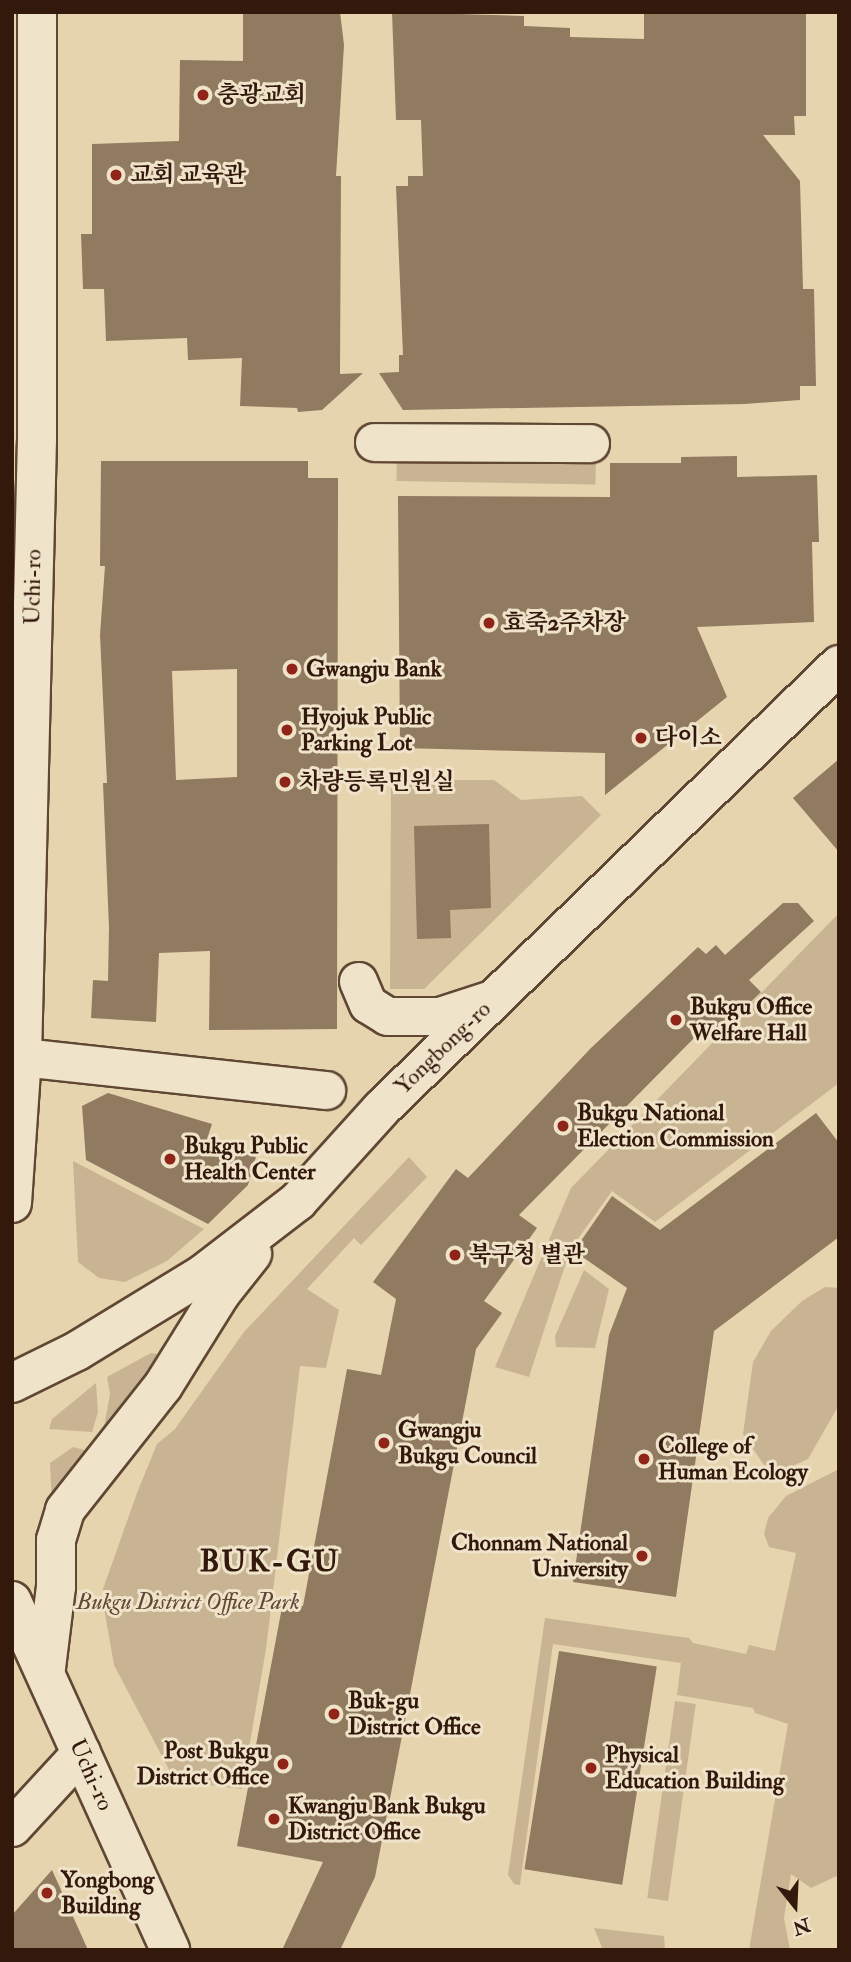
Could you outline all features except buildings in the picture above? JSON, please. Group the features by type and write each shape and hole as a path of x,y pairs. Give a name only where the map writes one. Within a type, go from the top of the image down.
{"main road":[{"name":"Uchi-ro","path":"12,1203 22,1057 37,440 37,12"},
{"name":"Yongbong-ro","path":"12,1383 77,1351 203,1274 298,1201 380,1109 839,665"},
{"path":"46,1668 56,1587 56,1539 65,1510 163,1386 221,1293 298,1201"},
{"name":"Uchi-ro","path":"12,1601 46,1668 80,1752 170,1950"},
{"path":"12,1638 46,1668"}],"street":[{"path":"374,442 590,443"},
{"path":"358,981 368,1004 387,1016 439,1016 495,998"},
{"path":"22,1057 327,1090"},
{"path":"12,1826 80,1752"}],"green space":[{"path":"397,451 596,454 595,484 396,481"},
{"path":"391,780 494,780 521,800 582,796 601,815 424,989 390,989"},
{"path":"839,913 839,1083 655,1222 612,1191 570,1250 529,1377 495,1367 571,1188"},
{"name":"Bukgu District Office Park","path":"409,1157 427,1177 361,1245 354,1238 307,1289 339,1310 326,1368 300,1366 266,1649 242,1789 175,1781 114,1665 103,1602 103,1589 137,1493 157,1444 175,1429 244,1332"},
{"path":"73,1161 204,1229 167,1261 125,1282 99,1278 78,1262"},
{"path":"584,1270 609,1289 595,1348 556,1347 555,1336"},
{"path":"825,1287 839,1288 839,1405 808,1459 786,1469 764,1465 743,1434 753,1362 771,1331 802,1301"},
{"path":"151,1353 158,1354 157,1360 103,1432 110,1394 107,1377"},
{"path":"96,1383 98,1412 92,1432 49,1429 52,1419"},
{"path":"73,1447 88,1451 52,1504 50,1463"},
{"path":"839,1469 839,1875 811,1888 791,1874 784,1918 790,1950 749,1950 788,1724 755,1713 753,1708 677,1695 681,1663 553,1644 520,1885 514,1884 508,1875 545,1618 689,1638 693,1643 746,1654 749,1645 775,1651 796,1553 769,1547 764,1534 768,1518 786,1496"},
{"path":"675,1701 696,1704 668,1901 647,1898"},
{"path":"594,1928 664,1936 665,1950 603,1950"}],"place":[{"name":"충광교회","path":"203,95"},
{"name":"교회 교육관","path":"116,175"},
{"name":"효죽2주차장","path":"489,623"},
{"name":"Gwangju Bank","path":"292,669"},
{"name":"Hyojuk Public Parking Lot","path":"287,730"},
{"name":"다이소","path":"641,738"},
{"name":"차량등록민원실","path":"285,782"},
{"name":"Bukgu Office Welfare Hall","path":"676,1020"},
{"name":"Bukgu National Election Commission","path":"563,1126"},
{"name":"Bukgu Public Health Center","path":"170,1159"},
{"name":"북구청 별관","path":"455,1255"},
{"name":"Gwangju Bukgu Council","path":"384,1443"},
{"name":"College of Human Ecology","path":"644,1459"},
{"name":"Chonnam National University","path":"642,1556"},
{"name":"Buk-gu District Office","path":"334,1714"},
{"name":"Post Bukgu District Office","path":"283,1764"},
{"name":"Physical Education Building","path":"591,1768"},
{"name":"Kwangju Bank Bukgu District Office","path":"274,1819"},
{"name":"Yongbong Building","path":"47,1893"}],"district":[{"name":"BUK-GU","path":"270,1562"}]}
